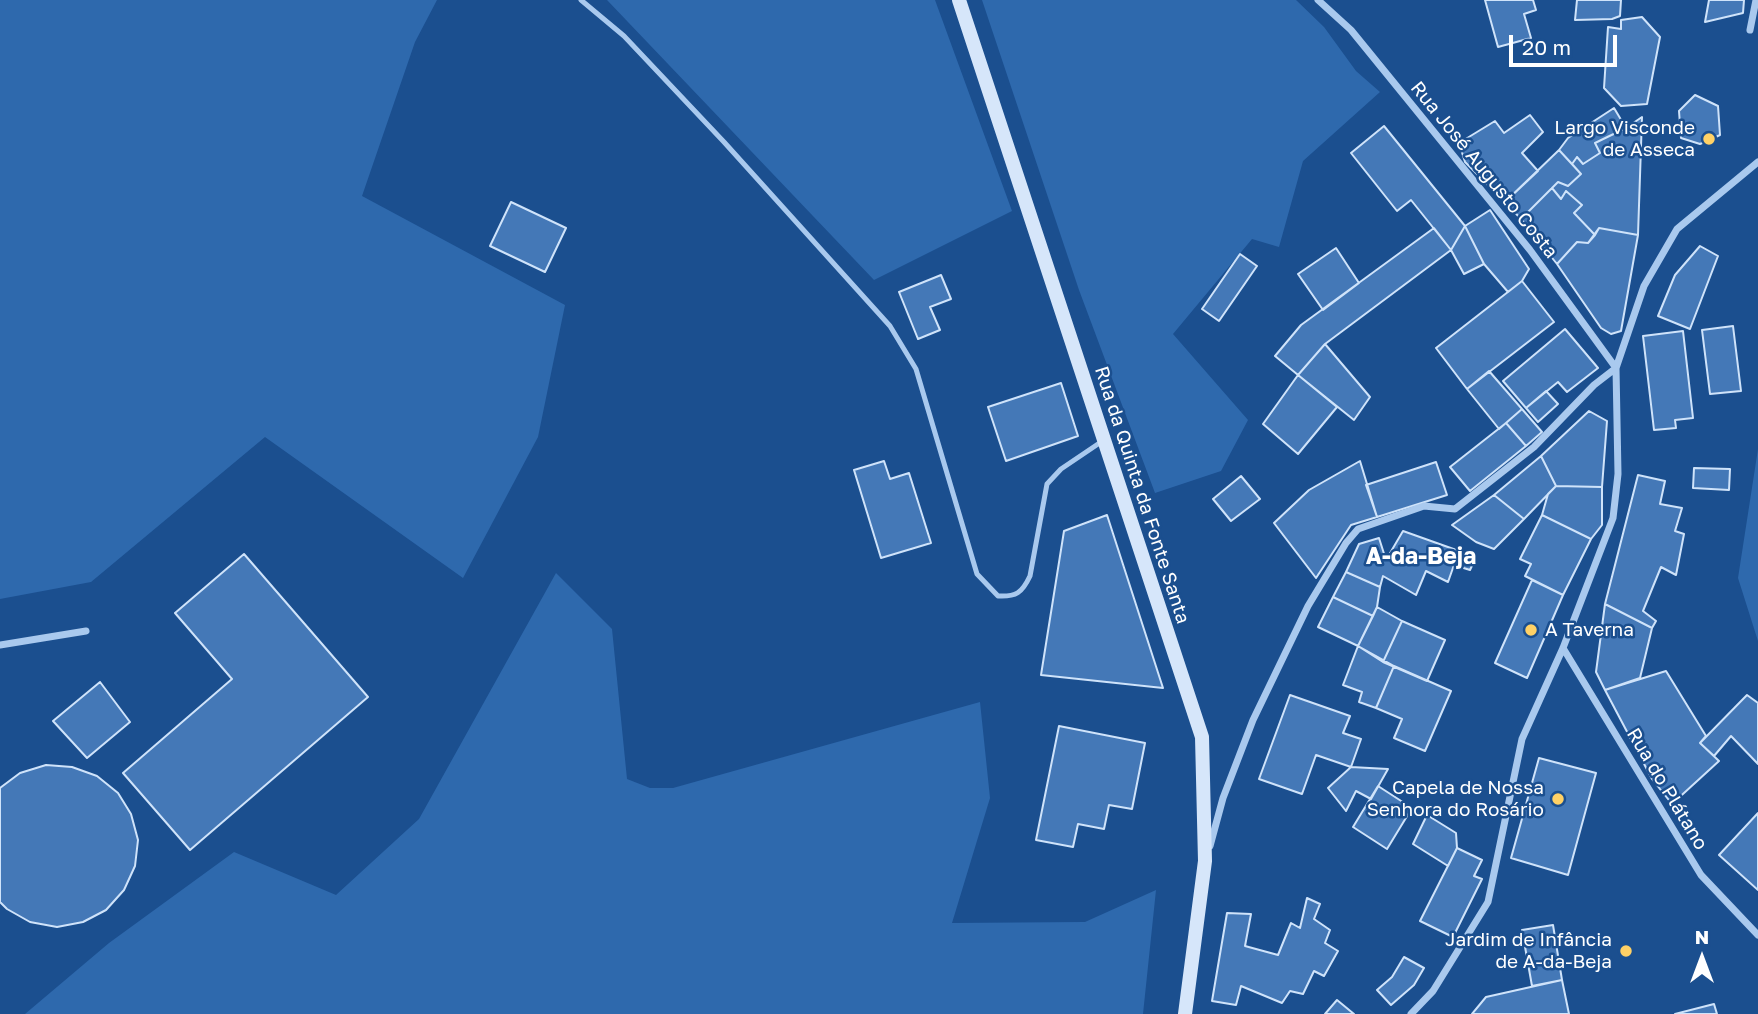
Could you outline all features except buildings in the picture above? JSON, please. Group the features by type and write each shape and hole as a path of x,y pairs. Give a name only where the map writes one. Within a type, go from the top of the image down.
{"street":[{"name":"Rua da Quinta da Fonte Santa","path":"959,0 1202,737 1205,861 1185,1014"},
{"name":"Rua José Augusto Costa","path":"1318,0 1351,30 1530,250 1616,368"},
{"path":"1750,30 1756,0"},
{"path":"1411,1014 1433,991 1488,902 1522,739 1563,648 1613,518 1618,474 1616,368 1644,286 1677,229 1758,162"},
{"path":"1205,861 1223,798 1253,720 1308,606 1352,536 1358,529 1424,506 1455,509 1534,447 1594,384 1616,368"},
{"path":"0,645 86,631"},
{"name":"Rua do Plátano","path":"1563,648 1700,875 1758,934"}],"lane":[{"path":"581,0 624,36 697,113 890,326 915,369 977,574 998,596 1017,595 1025,588 1030,576 1047,484 1061,469 1104,440"}],"shaded area":[{"path":"0,0 437,0 415,42 362,196 565,305 538,437 463,578 265,437 91,582 0,599"},
{"path":"607,0 935,0 1012,211 874,280"},
{"path":"982,0 1296,0 1324,27 1356,71 1380,92 1303,161 1279,247 1252,239 1173,334 1248,420 1221,471 1155,493 1079,290"},
{"path":"1758,449 1758,641 1738,578"},
{"path":"556,573 612,629 627,779 650,788 673,788 980,702 990,798 952,923 1085,922 1156,890 1143,1014 25,1014 109,943 234,852 336,895 419,819"}],"place":[{"name":"Largo Visconde de Asseca","path":"1709,139"},
{"name":"A Taverna","path":"1531,630"},
{"name":"Capela de Nossa Senhora do Rosário","path":"1558,799"},
{"name":"Jardim de Infância de A-da-Beja","path":"1626,951"}],"district":[{"name":"A-da-Beja","path":"1421,557"}]}
